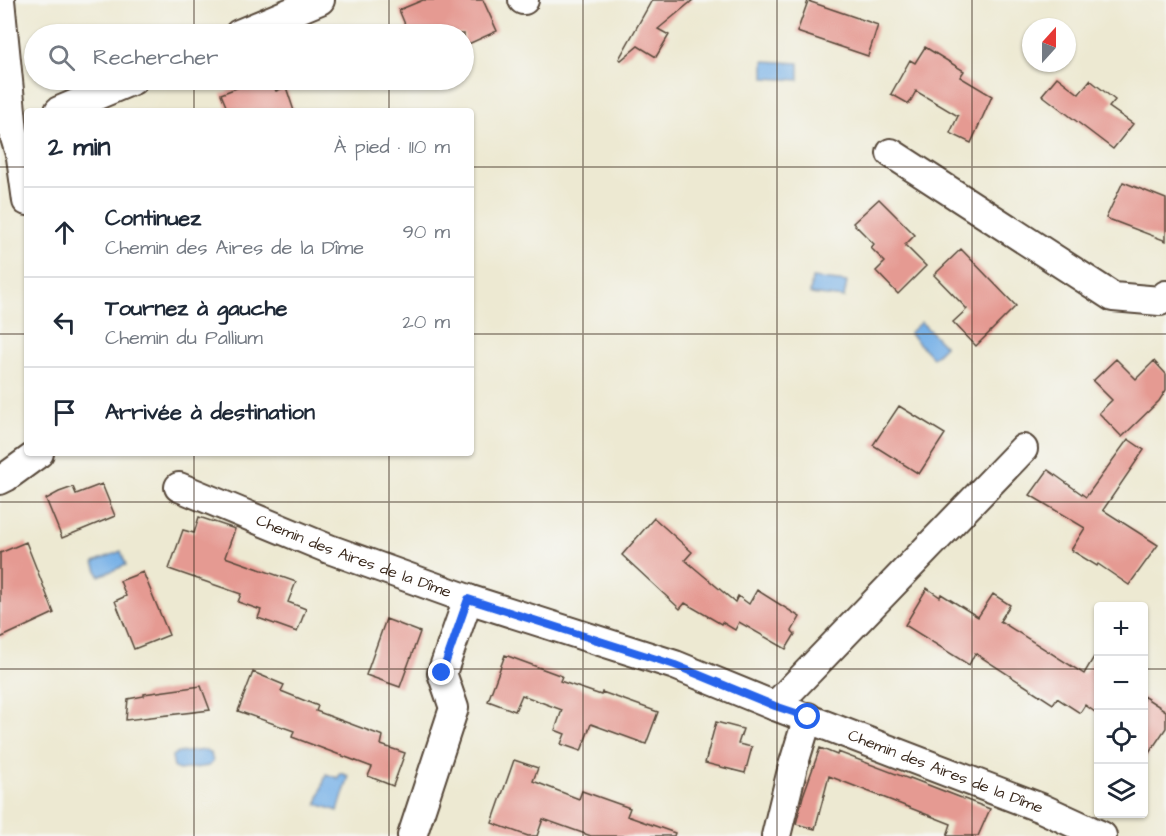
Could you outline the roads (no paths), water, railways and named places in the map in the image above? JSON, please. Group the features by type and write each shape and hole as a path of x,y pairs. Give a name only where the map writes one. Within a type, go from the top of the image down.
{"street":[{"path":"0,0 13,131 21,157 24,179"},
{"path":"263,24 320,0"},
{"path":"66,108 109,90"},
{"path":"891,153 1113,297 1160,301 1166,295"},
{"path":"775,706 1023,449"},
{"path":"0,480 35,456"},
{"name":"Chemin des Aires de la Dîme","path":"179,487 329,549 468,599 675,665 1041,808 1102,836"},
{"path":"412,836 454,708 442,673 468,599"},
{"path":"776,836 808,717"}],"water":[{"path":"764,61 799,63 799,80 764,78"},
{"path":"812,278 847,282 844,298 810,294"},
{"path":"921,322 945,346 933,358 909,333"},
{"path":"121,551 126,565 99,576 94,562"},
{"path":"206,750 211,753 213,762 209,766 179,770 174,768 172,756 176,753"},
{"path":"340,773 349,776 338,811 317,804 326,774 338,778"}]}
